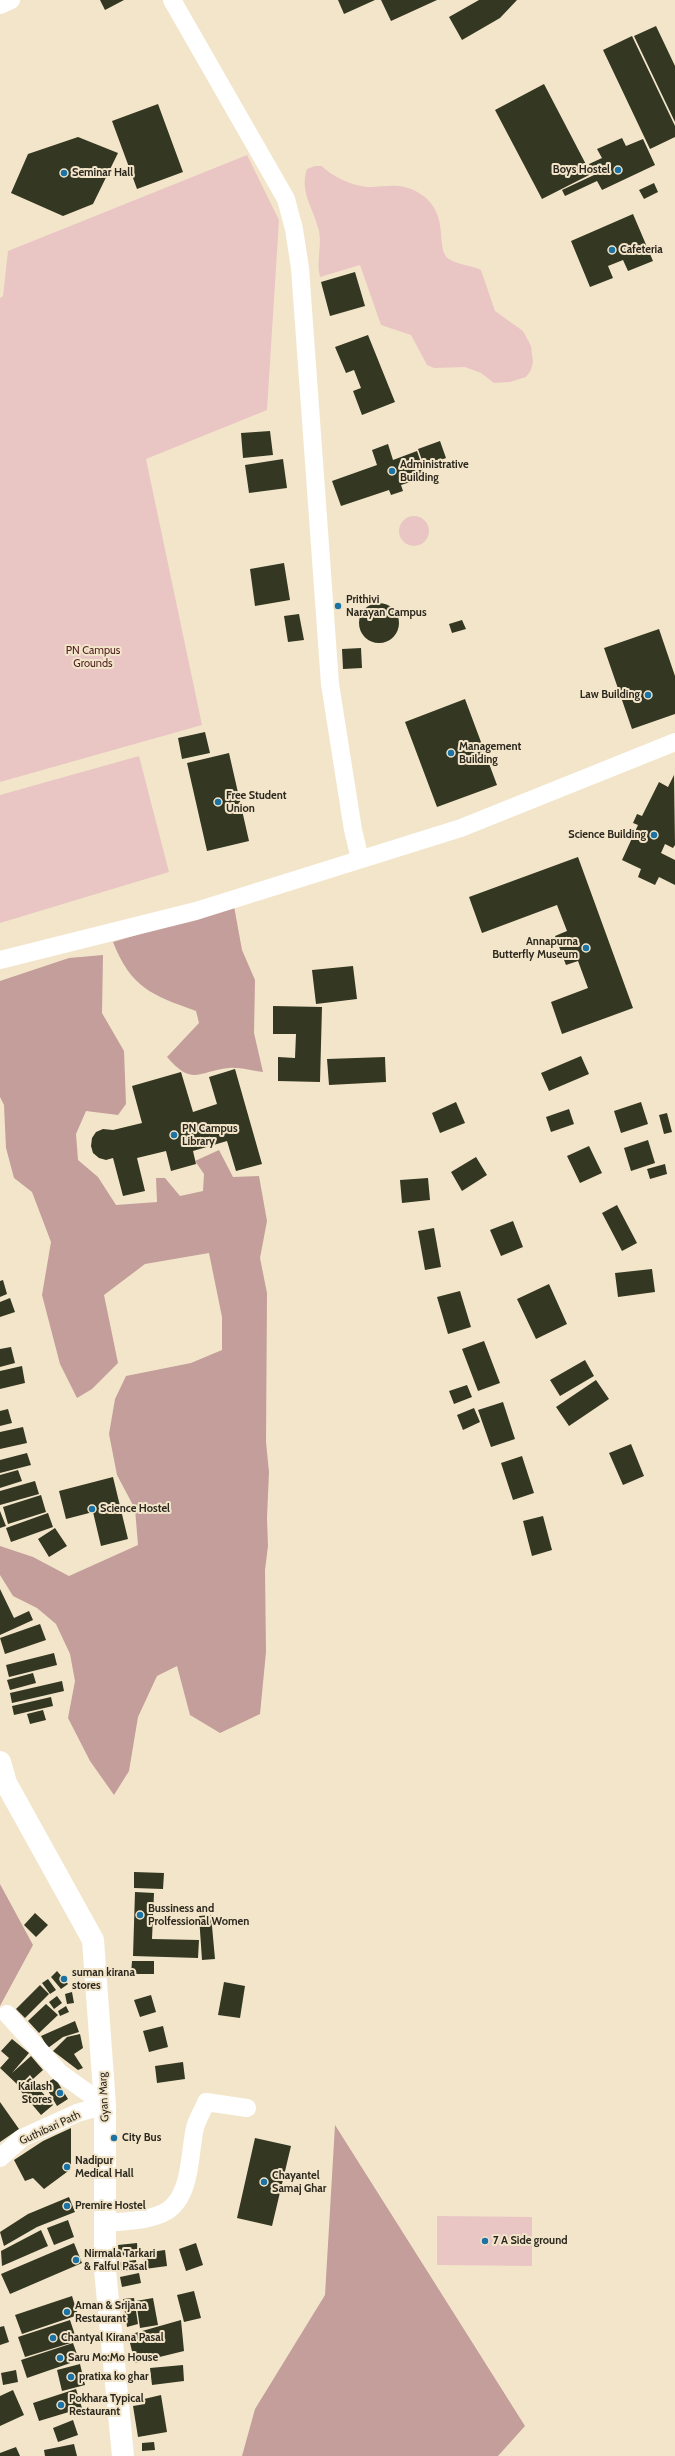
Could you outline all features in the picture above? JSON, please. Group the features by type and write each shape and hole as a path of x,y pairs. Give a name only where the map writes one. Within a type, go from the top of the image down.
{"main road":[{"name":"Gyan Marg","path":"0,1762 6,1783 93,1940 105,2105 105,2270 123,2456"}],"street":[{"path":"0,5 11,0"},
{"path":"172,0 286,200 294,229 300,268 330,684 353,830 360,859"},
{"path":"0,960 196,911 461,828 675,742"},
{"path":"7,2014 60,2073 105,2105"},
{"path":"106,2223 137,2220 167,2211 182,2192 189,2167 195,2127 206,2102 246,2108"},
{"name":"Guthibari Path","path":"0,2158 22,2138 76,2113 105,2105"}],"green space":[{"name":"PN Campus Grounds","path":"247,155 279,220 267,410 146,459 202,725 0,782 0,298 3,296 8,251"},
{"path":"315,166 322,166 338,178 359,186 402,186 419,193 429,201 436,210 445,254 453,261 481,270 495,311 523,331 531,346 533,362 531,370 526,377 510,382 494,383 481,373 465,367 434,368 427,365 411,335 381,325 360,265 320,277 320,237 317,223 308,200 305,185 307,169"},
{"path":"414,516 424,521 429,531 424,541 414,546 404,541 399,531 404,521"},
{"path":"139,756 169,872 0,923 0,795"},
{"name":"7 A Side ground","path":"437,2216 532,2217 532,2266 437,2265"}],"shaded area":[{"path":"234,906 242,950 255,980 254,1033 263,1072 229,1068 203,1074 190,1074 183,1072 167,1057 199,1023 196,1011 167,1000 145,988 127,970 113,942"},
{"path":"103,955 102,1013 124,1051 126,1104 118,1115 86,1111 76,1134 78,1160 98,1177 116,1205 157,1202 156,1178 165,1178 180,1196 203,1191 204,1174 195,1161 219,1150 233,1177 259,1176 267,1221 260,1258 267,1293 266,1442 269,1472 267,1518 268,1546 265,1570 266,1652 260,1714 220,1733 190,1715 177,1666 157,1676 138,1717 129,1771 114,1795 90,1761 68,1718 75,1681 70,1654 56,1624 37,1608 13,1596 0,1575 0,1546 33,1557 69,1576 138,1545 135,1509 117,1475 109,1434 115,1399 126,1376 191,1363 222,1350 222,1317 209,1253 145,1264 104,1295 118,1363 92,1389 77,1398 60,1364 42,1295 51,1242 32,1192 14,1178 6,1148 4,1105 0,1097 0,981 69,958"},
{"path":"0,1884 33,1945 0,2006"},
{"path":"335,2125 525,2426 498,2456 242,2456 255,2409 325,2295"}],"building":[{"path":"100,0 124,0 105,10"},
{"path":"338,0 375,0 344,14"},
{"path":"381,0 437,0 391,21"},
{"path":"479,0 517,0 500,18 462,40 449,17"},
{"path":"656,26 675,66 675,122 634,36"},
{"path":"632,36 675,126 675,137 650,149 603,50"},
{"path":"544,84 591,174 542,199 495,110"},
{"path":"158,104 183,172 137,189 112,121"},
{"name":"Seminar Hall","path":"78,137 118,153 93,204 63,216 11,193 28,154"},
{"name":"Boys Hostel","path":"622,138 626,146 643,139 655,165 602,190 597,181 565,196 562,190 594,175 589,164 602,158 597,149"},
{"path":"654,183 658,192 644,199 639,190"},
{"name":"Cafeteria","path":"633,214 653,261 628,271 623,260 608,266 613,278 590,287 571,241"},
{"path":"355,272 365,306 330,316 321,282"},
{"path":"368,335 395,402 362,415 353,391 361,388 354,370 346,373 335,347"},
{"path":"270,431 273,455 243,458 241,433"},
{"path":"440,441 446,458 424,466 418,449"},
{"name":"Administrative Building","path":"388,444 393,460 417,451 426,477 401,485 403,491 391,495 389,490 341,506 332,481 377,465 372,450"},
{"path":"283,459 287,488 249,493 245,465"},
{"path":"284,563 290,600 255,606 250,569"},
{"path":"379,603 387,605 393,609 397,615 399,623 397,631 393,637 387,641 379,643 371,641 365,637 361,631 359,623 361,615 365,609 371,605"},
{"path":"299,614 304,640 288,642 284,616"},
{"path":"462,620 466,629 452,633 449,624"},
{"name":"Law Building","path":"659,629 675,676 675,714 632,729 604,648"},
{"path":"361,648 362,668 343,669 342,649"},
{"name":"Management Building","path":"465,699 497,785 437,807 405,722"},
{"path":"205,732 210,753 182,759 178,738"},
{"name":"Free Student Union","path":"229,753 249,841 207,851 187,763"},
{"name":"Science Building","path":"674,775 675,845 673,848 665,844 661,853 675,860 675,885 659,877 655,885 638,877 641,869 622,860 638,825 633,823 637,814 642,816 659,782 668,787"},
{"name":"Annapurna Butterfly Museum","path":"578,857 633,1008 562,1034 551,1002 588,988 578,961 566,965 555,936 567,931 557,905 482,933 469,897"},
{"path":"353,966 357,999 316,1004 312,970"},
{"path":"273,1006 322,1007 320,1082 278,1081 278,1057 295,1058 296,1034 273,1034"},
{"path":"581,1056 589,1074 549,1091 541,1073"},
{"path":"385,1057 386,1082 329,1085 327,1059"},
{"name":"PN Campus Library","path":"235,1069 262,1164 236,1171 227,1141 193,1151 196,1164 171,1171 166,1151 137,1158 145,1191 123,1196 113,1158 106,1160 99,1158 93,1153 91,1146 92,1138 96,1132 103,1129 113,1130 142,1123 132,1086 181,1072 193,1112 217,1104 209,1077"},
{"path":"456,1102 465,1123 440,1133 432,1113"},
{"path":"641,1102 648,1124 621,1133 614,1111"},
{"path":"569,1109 574,1124 551,1132 546,1117"},
{"path":"667,1113 672,1132 664,1134 659,1115"},
{"path":"648,1140 655,1163 631,1171 624,1148"},
{"path":"589,1146 602,1173 580,1183 567,1156"},
{"path":"476,1157 487,1175 462,1191 451,1172"},
{"path":"665,1164 667,1174 650,1179 647,1169"},
{"path":"428,1178 430,1200 402,1203 400,1180"},
{"path":"617,1205 637,1243 622,1251 602,1213"},
{"path":"513,1221 523,1247 501,1256 490,1230"},
{"path":"434,1228 441,1267 425,1270 418,1231"},
{"path":"652,1269 655,1292 618,1297 615,1273"},
{"path":"3,1280 7,1294 0,1297 0,1281"},
{"path":"549,1284 567,1324 536,1339 517,1299"},
{"path":"460,1291 471,1327 448,1334 437,1297"},
{"path":"10,1298 15,1312 0,1317 0,1302"},
{"path":"484,1341 500,1383 478,1391 462,1349"},
{"path":"11,1347 15,1363 0,1367 0,1349"},
{"path":"585,1360 594,1376 560,1396 550,1380"},
{"path":"22,1366 25,1383 0,1389 0,1371"},
{"path":"596,1380 609,1399 569,1426 556,1407"},
{"path":"467,1385 472,1397 454,1404 449,1391"},
{"path":"503,1402 515,1439 491,1447 478,1410"},
{"path":"474,1408 480,1422 463,1430 457,1415"},
{"path":"8,1409 12,1423 0,1426 0,1411"},
{"path":"23,1427 27,1443 0,1449 0,1432"},
{"path":"631,1444 644,1476 623,1485 609,1453"},
{"path":"27,1453 31,1465 0,1473 0,1460"},
{"path":"522,1456 534,1493 513,1500 501,1463"},
{"path":"18,1470 22,1481 0,1488 0,1475"},
{"name":"Science Hostel","path":"113,1477 128,1539 101,1546 93,1512 66,1519 59,1491"},
{"path":"35,1481 39,1494 0,1505 0,1491"},
{"path":"41,1495 46,1512 8,1524 3,1507"},
{"path":"0,1511 6,1526 0,1528"},
{"path":"48,1513 53,1527 11,1542 6,1528"},
{"path":"543,1516 552,1550 532,1556 523,1521"},
{"path":"55,1528 67,1546 49,1557 38,1539"},
{"path":"0,1589 14,1618 29,1611 33,1620 0,1635"},
{"path":"40,1624 46,1640 5,1654 0,1638"},
{"path":"54,1653 57,1665 9,1677 6,1665"},
{"path":"33,1673 36,1683 10,1690 7,1680"},
{"path":"62,1681 64,1691 12,1703 10,1693"},
{"path":"51,1697 53,1706 14,1715 12,1706"},
{"path":"43,1710 46,1720 30,1724 27,1714"},
{"path":"134,1872 164,1873 163,1889 134,1888"},
{"path":"135,1892 154,1893 152,1939 199,1940 198,1958 133,1956"},
{"path":"35,1913 48,1925 36,1937 24,1925"},
{"path":"211,1915 215,1959 202,1960 199,1916"},
{"path":"132,1961 154,1961 154,1974 131,1974"},
{"path":"57,1971 68,1984 61,1989 51,1977"},
{"path":"48,1979 56,1990 50,1994 42,1983"},
{"path":"224,1982 245,1986 240,2018 218,2015"},
{"path":"40,1985 49,1994 25,2018 16,2009"},
{"path":"72,1992 74,2003 67,2004 65,1994"},
{"path":"151,1995 156,2012 140,2017 134,2000"},
{"path":"57,1996 62,2003 54,2009 49,2002"},
{"path":"46,2004 58,2015 39,2033 28,2021"},
{"path":"66,2006 69,2012 60,2016 58,2011"},
{"path":"75,2021 79,2032 63,2037 48,2048 41,2036"},
{"path":"163,2026 168,2047 149,2052 143,2031"},
{"path":"80,2034 83,2048 74,2054 83,2068 78,2070 53,2051 67,2037"},
{"path":"12,2039 29,2053 12,2073 31,2056 43,2070 33,2079 30,2075 19,2086 0,2068 9,2058 1,2051"},
{"path":"183,2062 185,2079 157,2083 155,2066"},
{"path":"30,2078 53,2105 41,2115 18,2088"},
{"path":"55,2078 68,2099 57,2106 44,2084"},
{"path":"0,2102 19,2129 0,2142"},
{"path":"71,2128 71,2169 44,2189 33,2178 25,2181 14,2160 43,2141"},
{"name":"Chayantel Samaj Ghar","path":"255,2138 291,2146 272,2226 237,2218"},
{"path":"69,2197 75,2212 37,2227 4,2246 0,2232 28,2214"},
{"path":"68,2220 74,2237 54,2245 47,2228"},
{"path":"41,2230 48,2246 2,2266 1,2251"},
{"path":"74,2243 82,2263 10,2294 1,2274"},
{"path":"137,2243 138,2254 119,2256 118,2245"},
{"path":"196,2243 203,2265 186,2271 179,2249"},
{"path":"165,2250 167,2266 145,2269 143,2253"},
{"path":"136,2260 137,2269 121,2271 120,2262"},
{"path":"139,2273 141,2283 122,2287 120,2277"},
{"path":"194,2291 201,2318 184,2322 177,2295"},
{"path":"72,2296 78,2315 22,2334 15,2315"},
{"path":"134,2298 138,2324 127,2327 123,2299"},
{"path":"153,2298 158,2325 140,2328 136,2301"},
{"path":"70,2320 77,2341 25,2357 18,2337"},
{"path":"181,2320 184,2351 135,2363 128,2335"},
{"path":"4,2326 9,2342 0,2345 0,2327"},
{"path":"73,2343 79,2360 27,2378 21,2360"},
{"name":"pratixa ko ghar","path":"80,2364 85,2385 62,2391 57,2370"},
{"path":"183,2365 184,2381 152,2385 150,2368"},
{"path":"16,2370 18,2382 3,2385 1,2373"},
{"path":"76,2389 82,2408 39,2421 33,2403"},
{"path":"13,2390 24,2415 0,2426 0,2396"},
{"path":"161,2395 167,2432 138,2437 133,2406 145,2404 144,2399"},
{"path":"73,2420 78,2435 58,2442 53,2428"},
{"path":"154,2442 155,2450 142,2451 142,2443"},
{"path":"74,2444 77,2456 45,2456 44,2450"},
{"path":"16,2447 20,2456 0,2456 0,2453"}],"place":[{"name":"Boys Hostel","path":"618,170"},
{"name":"Seminar Hall","path":"64,173"},
{"name":"Cafeteria","path":"612,250"},
{"name":"Administrative Building","path":"392,471"},
{"name":"Prithivi Narayan Campus","path":"338,606"},
{"name":"Law Building","path":"648,695"},
{"name":"Management Building","path":"451,753"},
{"name":"Free Student Union","path":"218,802"},
{"name":"Science Building","path":"654,835"},
{"name":"Annapurna Butterfly Museum","path":"586,948"},
{"name":"PN Campus Library","path":"174,1135"},
{"name":"Science Hostel","path":"92,1509"},
{"name":"Bussiness and Prolfessional Women","path":"140,1915"},
{"name":"suman kirana stores","path":"64,1979"},
{"name":"Kailash Stores","path":"60,2093"},
{"name":"City Bus","path":"114,2138"},
{"name":"Nadipur Medical Hall","path":"67,2167"},
{"name":"Chayantel Samaj Ghar","path":"264,2182"},
{"name":"Premire Hostel","path":"67,2206"},
{"name":"7 A Side ground","path":"485,2241"},
{"name":"Nirmala Tarkari & Falful Pasal","path":"76,2260"},
{"name":"Aman & Srijana Restaurant","path":"67,2312"},
{"name":"Chantyal Kirana Pasal","path":"53,2338"},
{"name":"Saru Mo:Mo House","path":"60,2358"},
{"name":"pratixa ko ghar","path":"71,2377"},
{"name":"Pokhara Typical Restaurant","path":"61,2405"}]}
